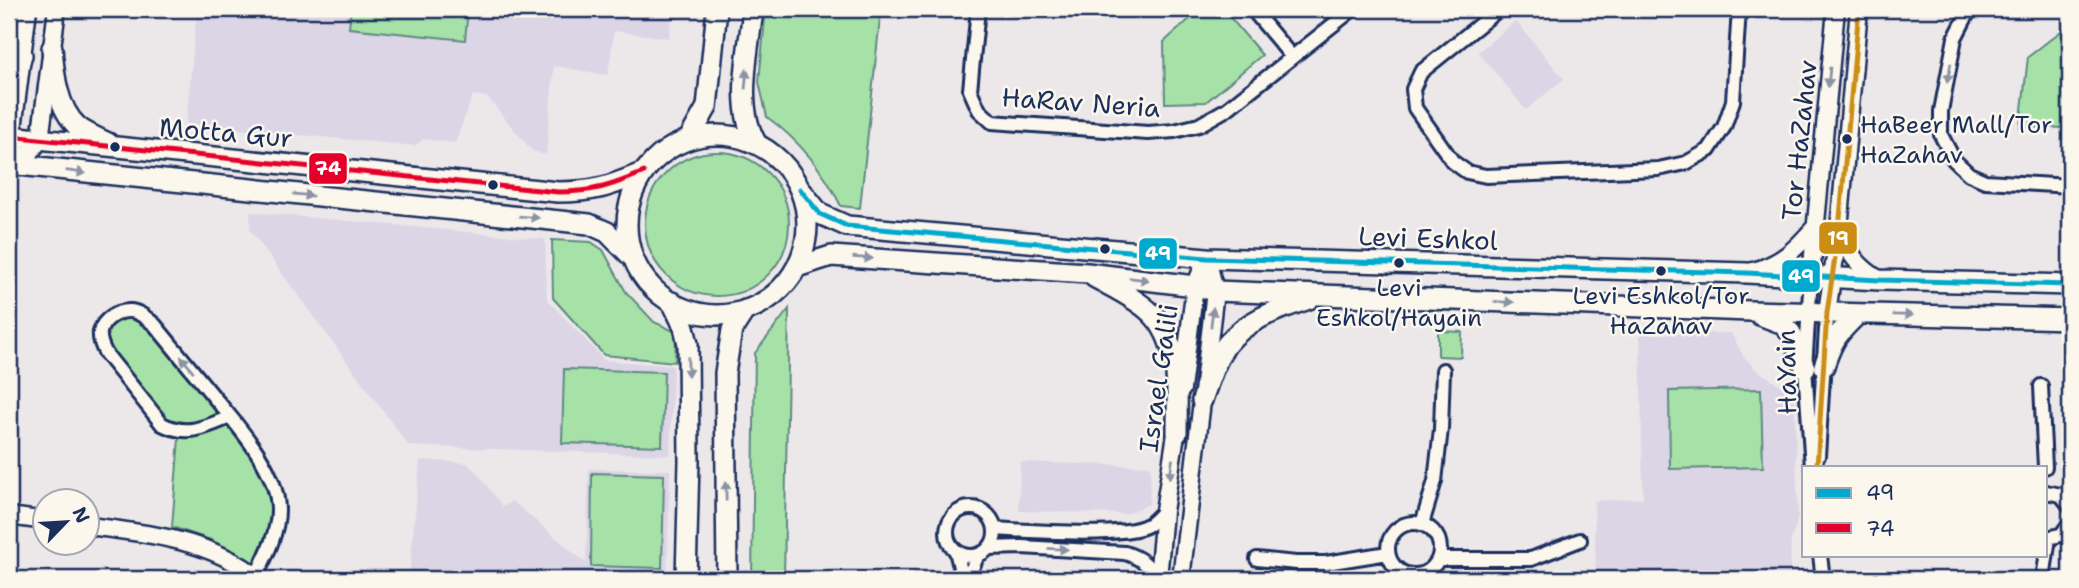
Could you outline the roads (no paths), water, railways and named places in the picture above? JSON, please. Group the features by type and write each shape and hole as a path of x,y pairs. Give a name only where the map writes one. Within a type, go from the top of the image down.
{"main road":[{"path":"689,139 707,107 717,9"},
{"path":"753,9 745,88 746,119 749,132 757,144"},
{"path":"52,48 55,80 68,114 77,126 90,135 122,149"},
{"path":"9,93 22,55"},
{"path":"709,134 739,136 757,144 787,166 800,189 806,208 807,229 797,267 786,284 774,295 745,310 709,315 683,308 660,295 644,278 633,258 627,232 629,205 638,180 654,159 679,142 709,134"},
{"name":"Motta Gur","path":"10,136 558,192 584,192 644,172"},
{"name":"Motta Gur","path":"15,164 589,224 607,232 633,258"},
{"name":"Levi Eshkol","path":"800,189 820,214 847,226 1207,258 1746,272 1880,280 2070,285"},
{"path":"797,267 831,256 1087,273 1195,286 1215,291 1749,311 2070,319"},
{"path":"1087,273 1133,299 1150,311 1161,324 1170,343 1175,366 1177,433"},
{"path":"1202,400 1215,365 1226,345 1237,334 1252,322 1318,296"},
{"path":"672,302 684,327 688,344 686,579"},
{"path":"727,579 725,373 733,330 745,310"},
{"path":"1749,311 1781,323 1814,367 1838,333 1858,314"}],"street":[{"path":"15,164 10,136 28,9"},
{"path":"15,164 40,140 57,9"},
{"name":"HaRav Neria","path":"978,9 970,90 979,110 992,122 1148,133 1199,125 1227,109 1353,9"},
{"path":"1252,9 1292,57"},
{"path":"1499,9 1421,72 1413,89 1415,108 1452,162 1466,172 1486,176 1658,169 1686,163 1709,150 1724,127 1733,101 1738,9"},
{"name":"Tor HaZahav","path":"1811,276 1836,9"},
{"name":"Tor HaZahav","path":"1818,313 1832,278 1839,229 1859,9"},
{"path":"1970,9 1955,38 1941,111 1941,135 1954,160 1969,174 1985,181 2070,186"},
{"path":"1746,272 1782,260 1799,246 1815,226"},
{"path":"1839,229 1854,260 1880,280"},
{"name":"Israel Galili","path":"1157,579 1195,286 1207,258"},
{"name":"Israel Galili","path":"1181,579 1215,291 1207,258"},
{"name":"HaYain","path":"1811,276 1818,313 1814,367 1815,466"},
{"path":"102,528 139,532 198,546 218,553 258,578 275,529 278,510 271,480 259,455 230,417 155,325 133,311 121,311 113,315 100,332 100,343 162,424 174,431 201,429 230,417"},
{"name":"HaYain","path":"1815,466 1814,367 1818,313"},
{"path":"1422,524 1435,481 1441,429 1443,370"},
{"path":"2041,386 2045,466"},
{"path":"2048,492 2061,495 2070,506"},
{"path":"970,508 984,511 990,516 995,529 993,542 978,555 965,579 947,528 955,514 970,508"},
{"path":"995,529 1128,532 1147,526 1164,511"},
{"path":"9,516 32,519"},
{"path":"2048,538 2061,535 2070,523"},
{"path":"1405,524 1422,524 1438,537 1441,548 1439,559 1426,573 1407,577 1391,563 1388,553 1391,536 1405,524"},
{"path":"1439,559 1531,559 1580,540"},
{"path":"989,548 1023,547 1125,553 1141,558 1157,579"},
{"path":"957,551 963,555 978,555"},
{"path":"1257,559 1326,563 1388,553"},
{"path":"1820,556 1823,579"},
{"path":"2043,579 2045,556"}],"place":[{"name":"HaBeer Mall/Tor HaZahav","path":"1847,139"},
{"name":"Levi Eshkol/Hayain","path":"1399,263"},
{"name":"Levi Eshkol/Tor HaZahav","path":"1661,271"}]}
